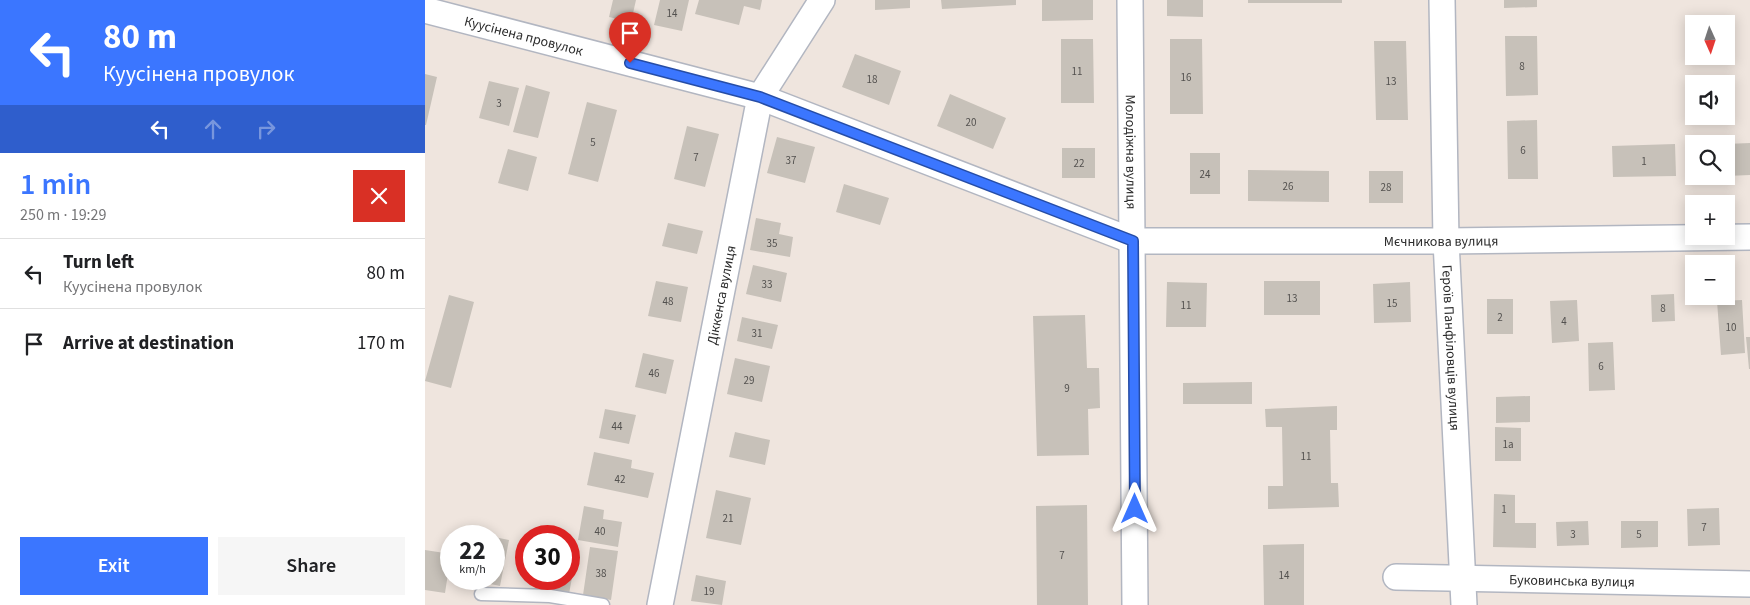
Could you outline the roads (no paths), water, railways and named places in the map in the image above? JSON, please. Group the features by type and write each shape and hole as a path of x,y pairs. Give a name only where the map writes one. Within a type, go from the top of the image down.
{"street":[{"name":"Діккенса вулиця","path":"660,605 760,97 822,0"},
{"name":"Молодіжна вулиця","path":"1130,0 1135,605"},
{"name":"Героїв Панфіловців вулиця","path":"1442,0 1446,241 1464,605"},
{"name":"Куусінена провулок","path":"425,10 760,97 1133,241"},
{"name":"Мєчникова вулиця","path":"1133,241 1446,241 1750,237"},
{"name":"Буковинська вулиця","path":"1396,577 1750,584"}],"lane":[{"path":"481,594 550,596 603,605"}]}
